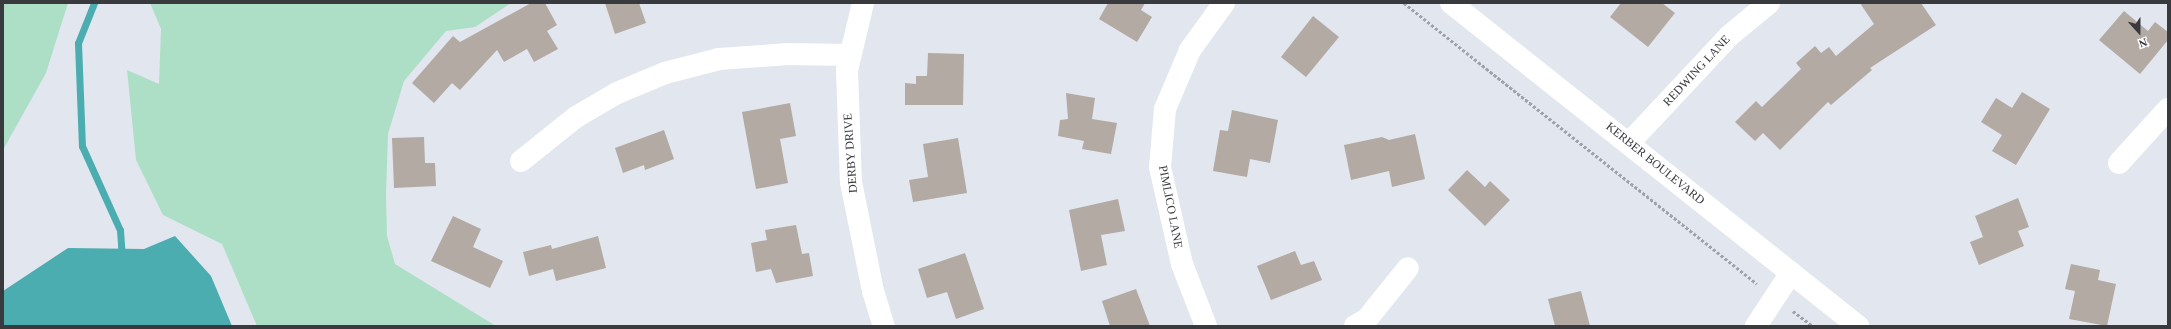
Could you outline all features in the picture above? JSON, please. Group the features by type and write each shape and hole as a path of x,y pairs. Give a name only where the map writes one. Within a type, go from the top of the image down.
{"street":[{"name":"DERBY DRIVE","path":"863,3 847,70 851,182 873,291 884,326"},
{"name":"PIMLICO LANE","path":"1206,326 1182,264 1160,167 1165,109 1190,50 1224,3"},
{"name":"KERBER BOULEVARD","path":"1451,3 1858,326"},
{"name":"REDWING LANE","path":"1629,143 1729,36 1769,3"},
{"path":"521,161 576,117 617,93 666,73 719,59 788,54 850,55"},
{"path":"2119,163 2168,109"},
{"path":"1355,326 1367,319 1408,268"},
{"path":"1756,326 1791,273"}],"path":[{"path":"1404,3 1775,298 1813,326"}],"green space":[{"path":"3,3 68,3 46,73 3,150"},
{"path":"150,3 511,3 475,27 446,31 404,81 388,134 386,194 387,236 395,264 496,326 257,326 222,244 163,215 136,160 127,70 159,84 161,29"}],"water":[{"path":"175,236 211,276 232,326 3,326 3,291 68,248 144,249"}],"building":[{"path":"531,3 545,3 557,25 547,31 558,49 534,62 527,49 504,62 497,50 460,90 452,83 434,103 412,83 453,36 460,42"},
{"path":"605,3 639,3 646,23 615,34"},
{"path":"1108,3 1145,3 1141,10 1152,17 1137,42 1099,19"},
{"path":"1621,3 1662,3 1675,13 1648,47 1610,17"},
{"path":"1860,3 1921,3 1936,25 1870,68 1872,70 1831,105 1828,102 1780,150 1763,133 1755,141 1735,122 1756,101 1762,107 1801,69 1796,63 1815,46 1821,53 1829,47 1836,56 1874,24"},
{"path":"2124,11 2148,31 2155,22 2168,32 2168,40 2140,74 2099,40"},
{"path":"1313,16 1339,37 1306,77 1281,57"},
{"path":"928,53 964,54 963,105 905,105 905,83 916,84 916,76 927,76"},
{"path":"2022,92 2050,109 2016,165 1992,151 2002,135 1981,122 1996,98 2012,108"},
{"path":"1066,93 1095,98 1092,119 1117,123 1111,154 1082,149 1084,141 1058,136 1060,120 1068,119"},
{"path":"790,103 796,136 780,139 788,183 756,189 742,112"},
{"path":"1232,110 1278,120 1270,163 1250,159 1247,177 1213,171 1220,130 1228,131"},
{"path":"664,130 674,159 645,170 644,165 623,173 615,148"},
{"path":"1415,134 1425,179 1392,187 1389,171 1351,180 1344,145 1382,137 1389,140"},
{"path":"424,137 425,163 435,163 436,186 394,188 392,138"},
{"path":"958,138 967,193 913,202 909,180 928,177 923,144"},
{"path":"1467,170 1485,187 1490,181 1510,200 1485,226 1448,190"},
{"path":"2018,198 2029,227 2018,231 2024,246 1979,265 1970,242 1983,237 1975,216"},
{"path":"1118,199 1125,231 1101,235 1107,265 1081,271 1069,210"},
{"path":"453,216 481,229 473,247 503,261 490,288 431,261"},
{"path":"796,225 802,254 809,253 813,276 776,283 771,269 756,272 751,243 767,240 765,230"},
{"path":"598,236 606,268 556,281 553,269 529,276 523,252 551,245 552,249"},
{"path":"1295,251 1301,265 1314,261 1322,280 1271,300 1257,266"},
{"path":"965,253 984,309 956,319 947,292 927,298 918,269"},
{"path":"2071,264 2100,270 2098,280 2116,284 2107,326 2069,319 2075,291 2065,289"},
{"path":"1136,289 1150,326 1110,326 1102,301"},
{"path":"1581,291 1590,326 1555,326 1548,299"}],"waterway":[{"path":"94,3 78,43 82,146 120,230 122,257"}]}
